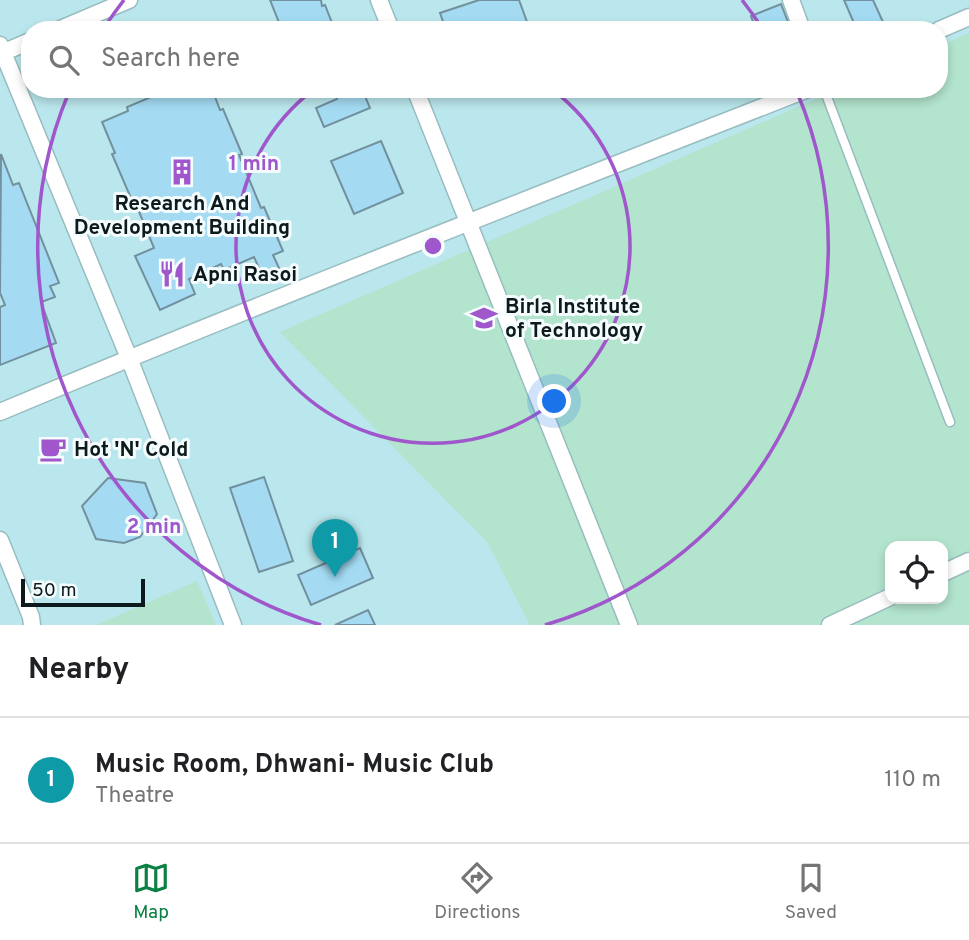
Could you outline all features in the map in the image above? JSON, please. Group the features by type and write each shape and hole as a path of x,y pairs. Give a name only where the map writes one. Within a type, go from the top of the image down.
{"street":[{"path":"79,21 129,0"},
{"path":"379,0 387,21"},
{"path":"791,0 799,21"},
{"path":"948,26 969,16"},
{"path":"21,44 1,50 129,358 233,625"},
{"path":"418,98 629,625"},
{"path":"0,411 785,98"},
{"path":"0,540 32,625"},
{"path":"948,571 969,561"},
{"path":"830,625 885,599"}],"lane":[{"path":"827,98 950,422"}],"shaded area":[{"name":"Birla Institute of Technology","path":"0,0 969,0 969,625 0,625"}],"green space":[{"path":"969,33 969,625 530,625 487,542 280,332 818,98 948,98 948,42"},
{"path":"197,581 216,625 96,625"}],"building":[{"path":"270,0 321,0 331,21 278,21"},
{"path":"479,0 519,0 527,21 443,21 440,13"},
{"path":"844,0 873,0 883,21 853,21"},
{"path":"781,4 788,21 753,21 751,16"},
{"name":"Research And Development Building","path":"148,98 215,98 220,110 223,109 242,154 239,155 261,208 264,207 283,251 273,255 279,268 262,275 254,257 224,270 221,264 189,279 195,294 160,310 135,256 154,248 112,154 115,153 102,122 128,111 127,107"},
{"path":"366,98 370,108 324,127 316,108 337,99"},
{"path":"381,141 403,193 354,214 331,161"},
{"path":"1,154 13,185 19,183 59,283 50,286 55,297 41,302 56,343 0,365 0,307 5,305 0,293"},
{"path":"264,477 293,561 259,572 230,488"},
{"path":"108,478 145,483 157,514 140,537 124,543 96,539 82,506"},
{"path":"360,548 373,578 311,605 298,575"},
{"path":"368,610 375,625 335,625"}],"place":[{"name":"Research And Development Building","path":"182,172"},
{"name":"Apni Rasoi","path":"172,274"},
{"name":"Birla Institute of Technology","path":"484,318"},
{"name":"Hot 'N' Cold","path":"53,449"},
{"name":"Music Room, Dhwani- Music Club","path":"335,577"}]}
